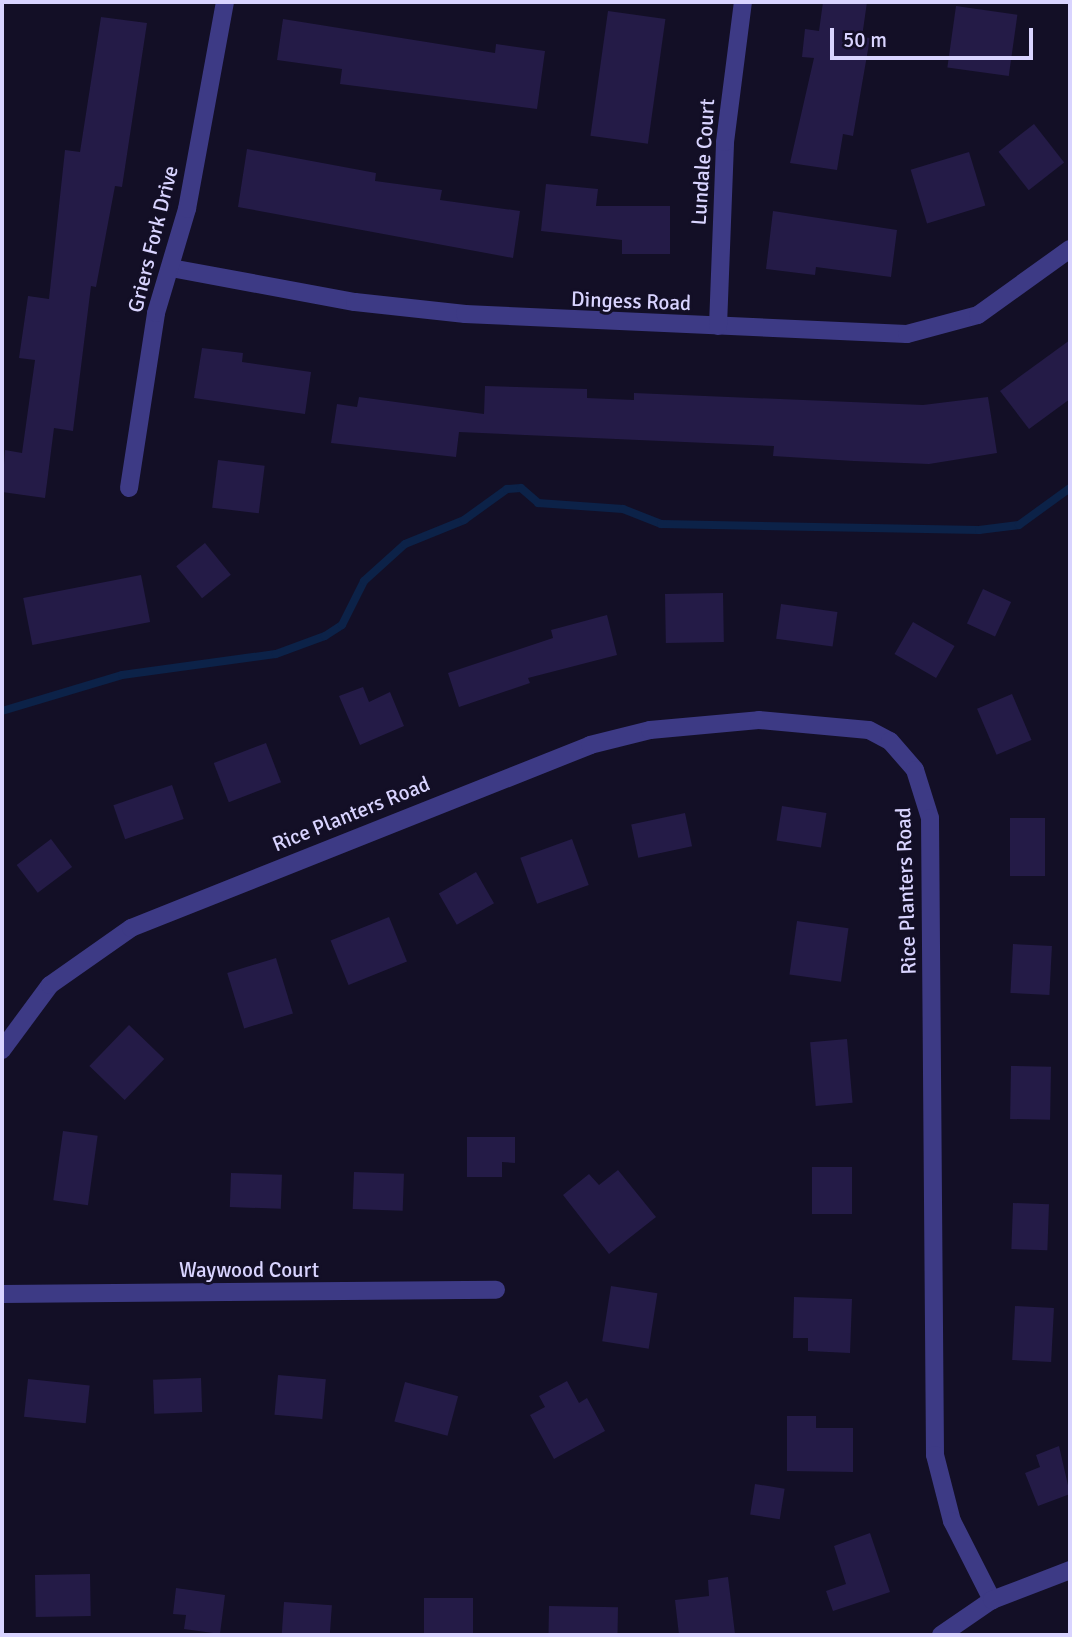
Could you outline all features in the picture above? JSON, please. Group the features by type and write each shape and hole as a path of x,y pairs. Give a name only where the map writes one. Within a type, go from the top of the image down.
{"street":[{"name":"Griers Fork Drive","path":"128,488 156,313 170,268 225,2"},
{"name":"Lundale Court","path":"718,326 725,142 743,2"},
{"name":"Dingess Road","path":"170,268 355,302 465,314 907,334 978,315 1070,249"},
{"name":"Rice Planters Road","path":"2,1050 50,985 131,928 590,745 650,730 759,720 869,730 890,741 915,770 930,818 935,1455 952,1521 992,1600"},
{"name":"Waywood Court","path":"2,1294 496,1290"},
{"path":"941,1635 992,1600 1070,1570"}],"building":[{"path":"823,2 867,2 862,37 870,38 853,136 843,134 837,170 790,163 814,58 802,57 805,29 819,31"},
{"path":"956,6 1017,15 1009,76 947,67"},
{"path":"608,11 665,19 648,144 590,136"},
{"path":"101,17 147,23 122,187 115,186 96,287 91,286 73,431 54,428 45,498 2,492 5,450 22,453 35,360 19,358 28,296 49,299 65,150 80,152"},
{"path":"283,19 495,53 496,44 545,51 537,109 340,84 342,69 277,60"},
{"path":"1034,124 1064,163 1029,190 999,152"},
{"path":"247,149 376,173 375,181 442,190 440,200 520,211 513,258 238,207"},
{"path":"969,152 985,206 927,223 911,170"},
{"path":"546,184 598,189 596,206 670,206 670,254 622,254 622,240 541,231"},
{"path":"773,211 897,230 891,277 816,267 815,275 766,269"},
{"path":"1070,340 1070,399 1029,429 1000,391"},
{"path":"202,348 243,353 242,362 311,372 305,414 194,398"},
{"path":"485,386 587,389 587,398 634,400 634,393 923,405 988,397 997,453 929,464 773,456 774,446 459,432 456,457 331,443 337,404 357,407 359,397 484,414"},
{"path":"218,460 265,466 259,513 212,508"},
{"path":"205,543 231,575 202,598 176,566"},
{"path":"141,575 150,622 32,645 23,598"},
{"path":"983,589 1011,602 995,637 967,623"},
{"path":"723,593 724,642 666,643 665,594"},
{"path":"781,604 837,612 833,647 776,639"},
{"path":"607,615 617,655 528,678 530,683 459,707 448,673 553,638 551,630"},
{"path":"913,622 955,646 936,678 894,654"},
{"path":"363,687 369,702 390,692 404,726 360,745 339,696"},
{"path":"1012,694 1032,740 997,755 977,709"},
{"path":"266,743 281,782 229,802 214,763"},
{"path":"172,785 184,819 125,839 113,805"},
{"path":"782,806 826,813 821,848 777,841"},
{"path":"685,813 692,846 638,858 631,824"},
{"path":"1010,818 1045,818 1045,876 1010,876"},
{"path":"51,839 72,867 38,893 17,865"},
{"path":"572,839 589,885 537,904 520,858"},
{"path":"476,872 494,903 457,925 439,894"},
{"path":"389,917 407,962 349,985 331,941"},
{"path":"797,921 848,928 841,982 789,974"},
{"path":"1013,944 1052,946 1049,995 1010,993"},
{"path":"276,958 293,1013 244,1028 227,973"},
{"path":"129,1025 164,1059 125,1100 89,1066"},
{"path":"847,1039 853,1103 816,1106 810,1042"},
{"path":"1011,1066 1051,1067 1050,1120 1010,1119"},
{"path":"63,1131 98,1136 88,1205 53,1200"},
{"path":"467,1137 515,1137 515,1163 502,1162 502,1177 467,1177"},
{"path":"812,1167 852,1167 852,1214 812,1214"},
{"path":"618,1170 656,1217 609,1254 563,1195 589,1174 599,1185"},
{"path":"354,1172 404,1174 403,1211 353,1209"},
{"path":"231,1173 282,1175 281,1209 230,1207"},
{"path":"1013,1203 1049,1204 1047,1250 1011,1249"},
{"path":"611,1286 657,1293 649,1349 602,1341"},
{"path":"794,1297 852,1299 850,1353 808,1351 808,1338 793,1338"},
{"path":"1015,1306 1054,1308 1051,1362 1012,1360"},
{"path":"278,1375 326,1379 322,1419 275,1415"},
{"path":"201,1378 202,1412 154,1414 153,1380"},
{"path":"28,1379 90,1385 86,1423 24,1417"},
{"path":"567,1381 579,1403 587,1398 605,1431 554,1459 530,1415 545,1407 539,1396"},
{"path":"405,1382 458,1396 448,1436 394,1422"},
{"path":"787,1416 816,1416 816,1428 853,1428 853,1472 787,1471"},
{"path":"1059,1446 1070,1494 1038,1506 1025,1473 1040,1467 1036,1455"},
{"path":"755,1484 785,1489 780,1519 750,1515"},
{"path":"870,1533 890,1592 833,1611 826,1591 846,1584 834,1546"},
{"path":"90,1574 91,1616 36,1617 35,1575"},
{"path":"728,1577 735,1634 679,1635 675,1600 709,1596 708,1580"},
{"path":"176,1588 225,1595 220,1634 184,1629 186,1615 173,1614"},
{"path":"424,1598 473,1598 473,1634 424,1634"},
{"path":"284,1602 332,1605 330,1635 282,1635"},
{"path":"549,1606 618,1607 618,1635 548,1635"}],"waterway":[{"path":"2,711 122,675 276,654 325,636 342,625 364,581 405,544 464,520 507,489 521,488 538,503 623,509 661,524 979,530 1019,525 1070,488"}]}
